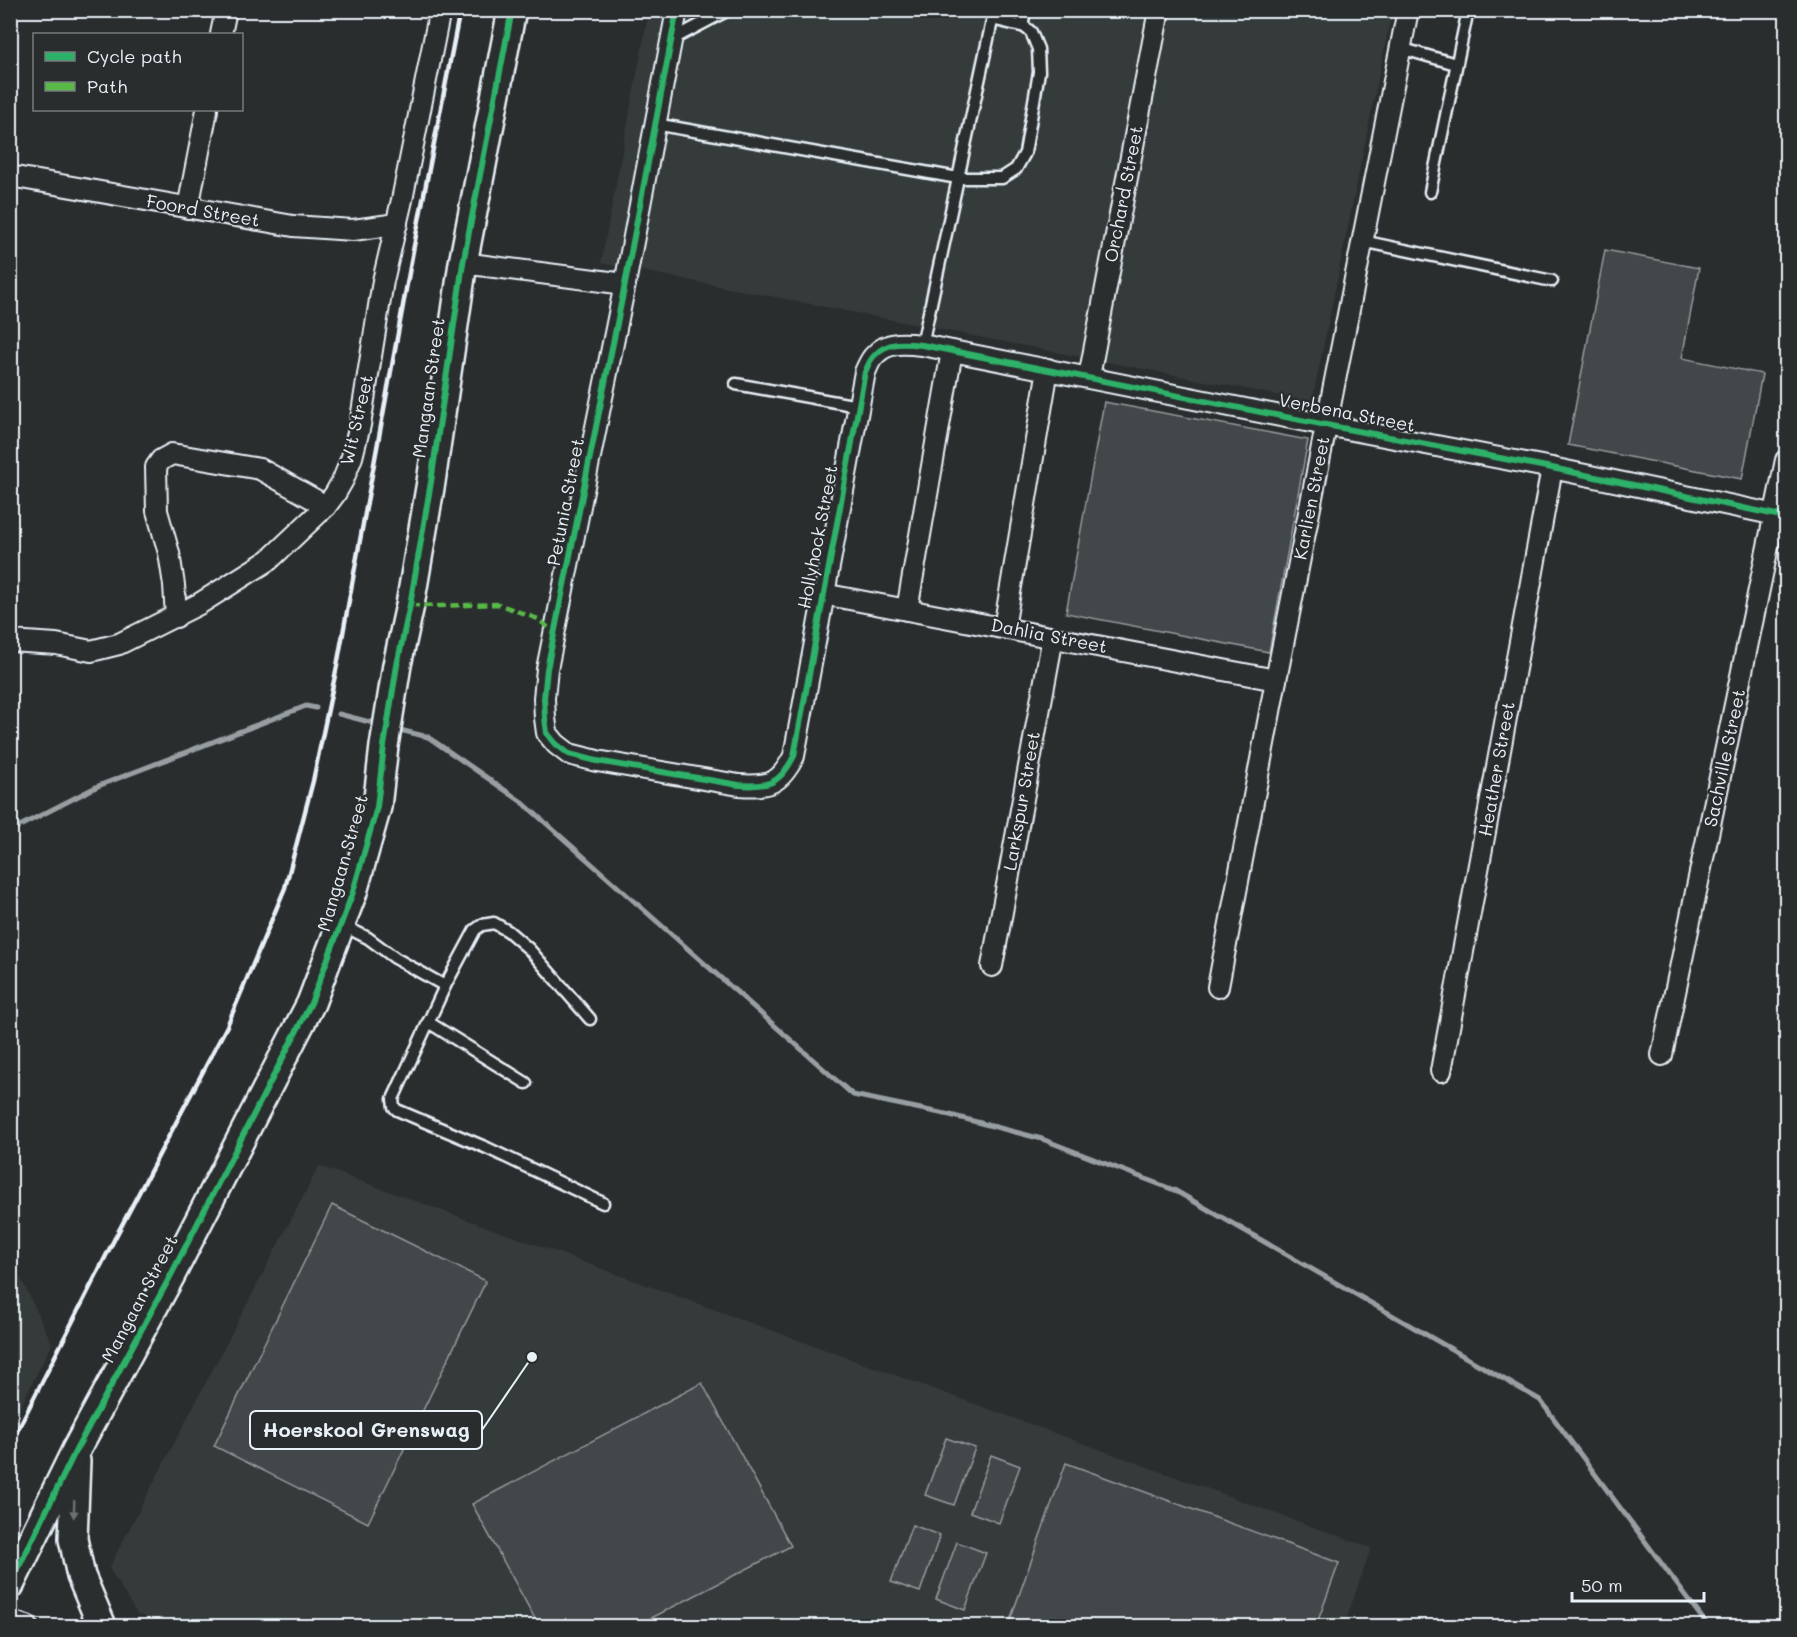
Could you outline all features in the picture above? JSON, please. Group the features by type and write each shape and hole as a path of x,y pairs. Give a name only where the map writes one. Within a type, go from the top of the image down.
{"street":[{"path":"221,33 226,10"},
{"name":"Wit Street","path":"10,641 56,644 91,651 119,644 176,617 269,560 326,507 343,480 352,457 360,425 383,281 397,224 440,10"},
{"name":"Mangaan Street","path":"10,1585 76,1450 171,1275 311,1003 353,892 377,807 384,746 431,482 463,263 512,10"},
{"name":"Petunia Street","path":"676,10 625,284 547,669 544,698 545,718 548,733 556,744 569,754 597,761 739,785 768,785 787,771 794,756"},
{"name":"Orchard Street","path":"1089,377 1159,10"},
{"name":"Karlien Street","path":"1218,987 1408,10"},
{"path":"188,208 207,111"},
{"name":"Foord Street","path":"10,176 293,226 353,230 397,224"},
{"path":"463,263 625,284"},
{"name":"Verbena Street","path":"901,343 1048,369 1552,468 1781,516"},
{"name":"Hollyhock Street","path":"794,756 865,372 874,355 884,348 901,343"},
{"path":"907,610 952,351"},
{"path":"1004,628 1048,369"},
{"path":"176,617 169,553 157,511 156,467 161,460 172,454 260,469 326,507"},
{"name":"Sachville Street","path":"1662,1055 1781,516 1786,460"},
{"name":"Heather Street","path":"1441,1071 1552,468"},
{"name":"Dahlia Street","path":"823,594 1276,680"},
{"name":"Larkspur Street","path":"992,966 1053,637"},
{"path":"76,1450 73,1539 81,1576 102,1626"},
{"path":"10,1621 27,1626"}],"lane":[{"path":"671,40 729,10"},
{"path":"1022,25 1025,10"},
{"path":"1430,192 1468,10"},
{"path":"655,124 958,178 1002,178 1016,169 1025,153 1039,72 1038,49 1031,32 1022,25 992,21 958,178 922,345"},
{"path":"1400,48 1456,63"},
{"path":"1362,242 1552,281"},
{"path":"736,384 858,406"},
{"path":"590,1019 529,950 508,931 494,924 482,924 475,930 445,986 393,1099 394,1107 411,1117 488,1148 603,1203"},
{"path":"342,925 368,938 395,958 445,986"},
{"path":"428,1022 526,1083"}],"shaded area":[{"path":"649,11 1392,11 1312,402 601,263"},
{"path":"1605,250 1699,268 1682,358 1762,374 1742,479 1568,445"},
{"path":"1104,402 1308,440 1269,652 1066,613"},
{"path":"319,1166 1371,1548 1344,1626 170,1626 137,1614 109,1568"},
{"path":"332,1205 486,1281 368,1523 214,1446"},
{"path":"11,1257 52,1344 11,1425"},
{"path":"702,1383 791,1546 636,1626 539,1626 472,1504"},
{"path":"946,1438 975,1448 954,1505 925,1495"},
{"path":"991,1455 1020,1466 999,1523 970,1512"},
{"path":"1066,1463 1339,1563 1316,1626 1008,1626"},
{"path":"912,1525 940,1535 920,1592 891,1582"},
{"path":"957,1542 986,1553 965,1610 936,1599"}],"waterway":[{"path":"10,831 98,786 306,706 316,708"},
{"path":"339,714 381,725"},
{"path":"396,729 428,737 522,802 853,1095 950,1115 1042,1139 1174,1190 1540,1400 1708,1626"}],"railway":[{"path":"10,1445 115,1238 227,1026 285,888 313,781 337,666 460,10"}],"marked path":[{"path":"410,605 498,604 538,619 555,633"}],"cycle path":[{"path":"10,1585 76,1450 171,1275 311,1003 353,892 377,807 384,746 431,482 463,263 512,10"},
{"path":"677,10 625,284 547,669 544,698 547,733 569,754 597,761 739,785 766,784 784,773 794,756 865,372 873,357 880,350 891,345 922,345 1552,468 1786,517"}],"place":[{"name":"Hoerskool Grenswag","path":"532,1357"}]}
